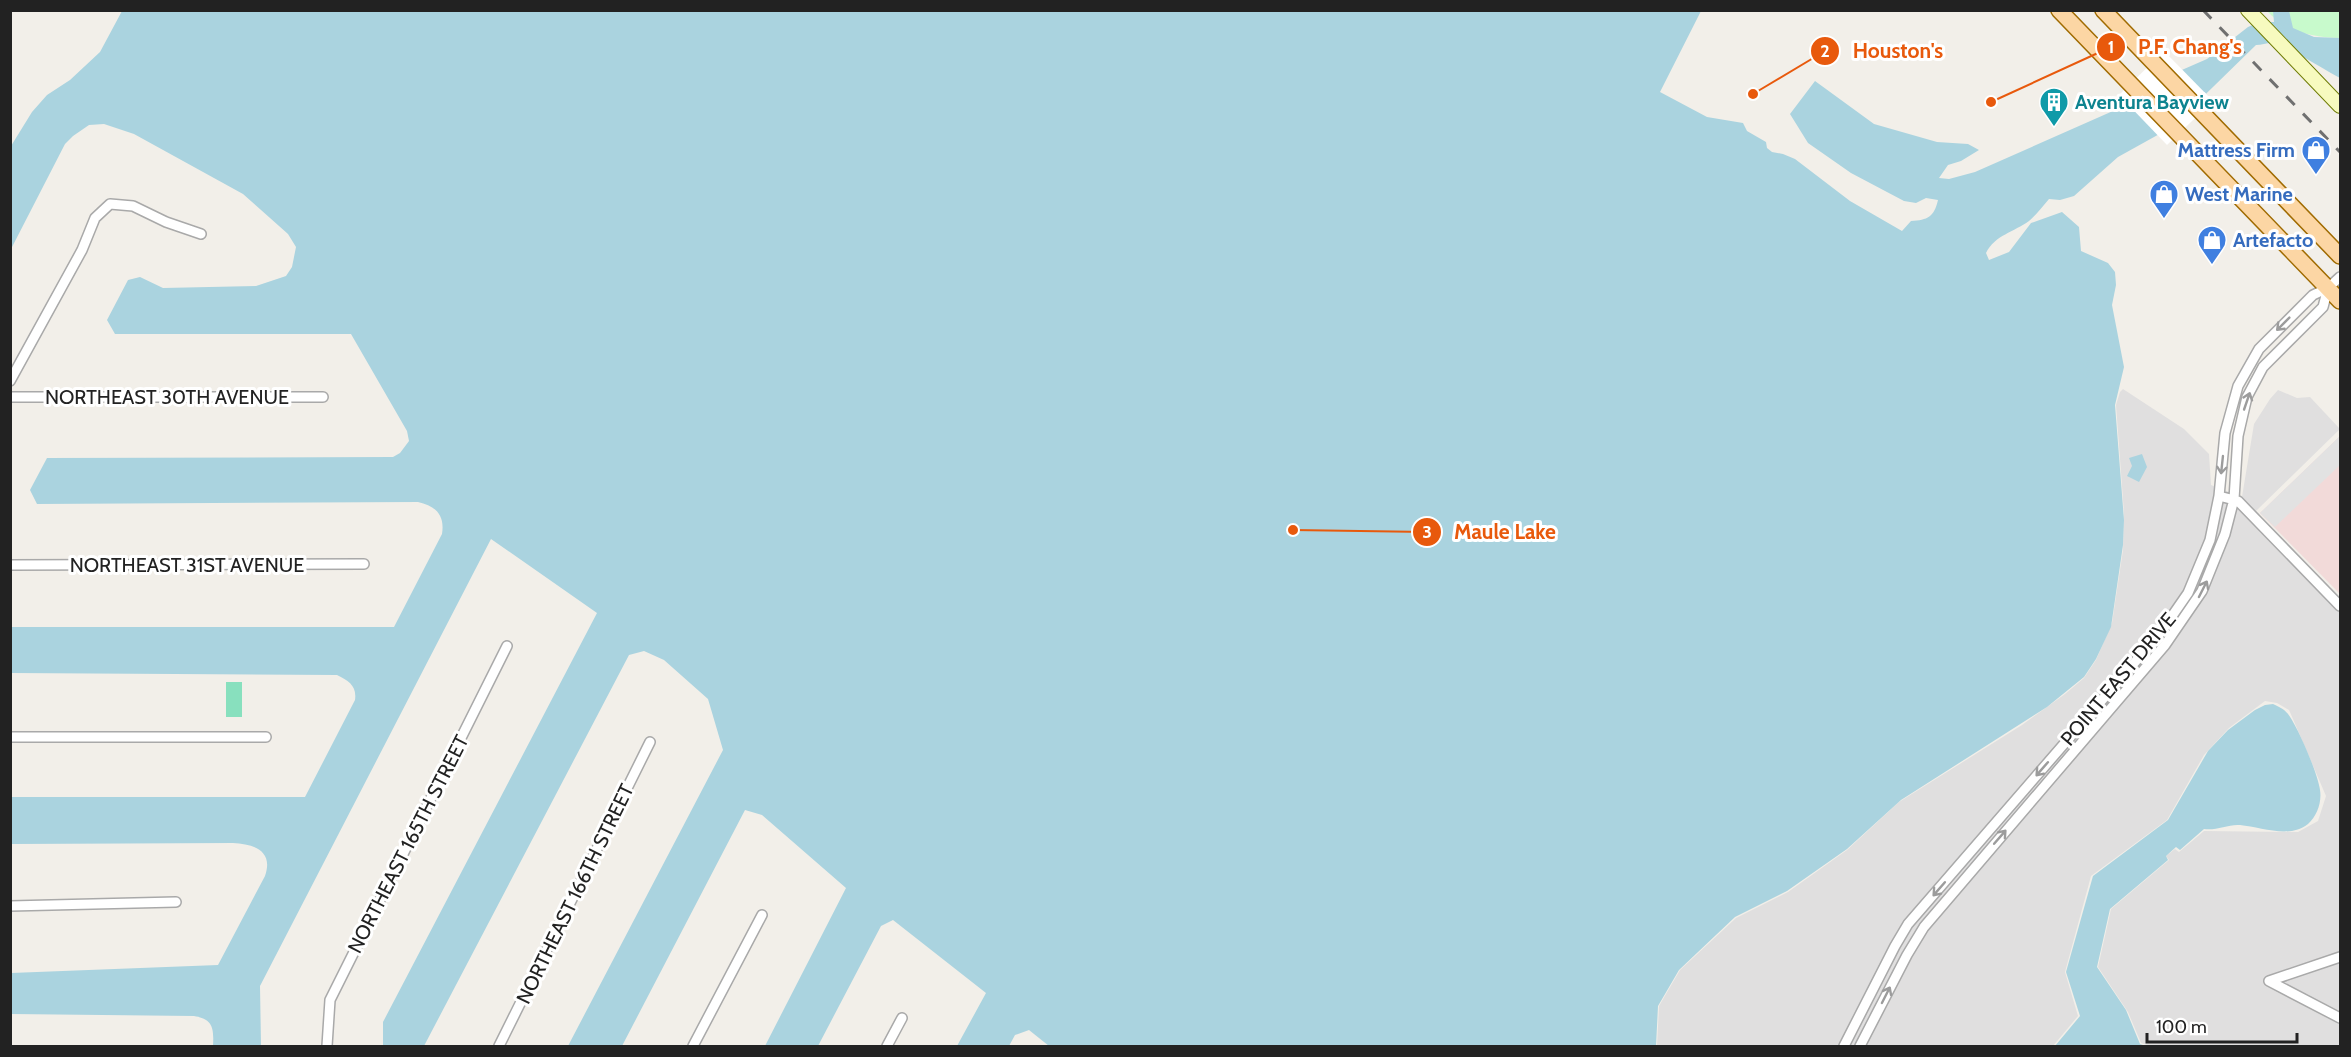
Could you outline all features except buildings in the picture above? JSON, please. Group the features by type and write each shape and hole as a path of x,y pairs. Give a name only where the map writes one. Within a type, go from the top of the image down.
{"main road":[{"path":"2059,10 2340,301"},
{"path":"2103,10 2340,255"}],"street":[{"path":"2248,11 2340,106"},
{"path":"10,381 82,250 96,218 110,204 133,206 166,222 201,234"},
{"name":"POINT EAST DRIVE","path":"1844,1047 1895,945 1908,924 2161,632 2188,593 2205,557 2215,522 2225,433 2238,386 2259,348 2313,295 2328,288 2340,277"},
{"name":"POINT EAST DRIVE","path":"1860,1047 1906,955 1924,927 2178,629 2195,603 2209,576 2225,535 2234,499 2238,436 2247,397 2263,367 2323,307 2328,288"},
{"name":"NORTHEAST 30TH AVENUE","path":"10,397 323,397"},
{"path":"2219,496 2234,499 2340,606"},
{"name":"NORTHEAST 31ST AVENUE","path":"10,565 364,564"},
{"name":"NORTHEAST 165TH STREET","path":"327,1047 330,1000 507,646"},
{"path":"10,737 266,737"},
{"name":"NORTHEAST 166TH STREET","path":"499,1047 650,742"},
{"path":"10,906 176,902"},
{"path":"693,1047 762,915"},
{"path":"2340,957 2269,981 2340,1018"},
{"path":"887,1047 902,1018"}],"shaded area":[{"path":"2123,389 2184,429 2209,454 2211,485 2242,497 2254,424 2278,390 2297,398 2310,397 2340,429 2256,511 2340,597 2340,1046 2150,1046 2141,1043 2128,1012 2098,967 2111,909 2169,860 2166,856 2175,849 2179,852 2204,831 2298,832 2318,821 2326,796 2293,719 2289,710 2277,703 2265,701 2229,728 2204,755 2167,820 2091,876 2065,972 2078,1016 2053,1046 1657,1046 1659,1006 1680,970 1736,918 1788,892 1847,850 1899,802 2022,725 2084,678 2096,660 2112,623 2123,550 2124,513 2116,405"},
{"path":"2340,436 2340,594 2260,513"},
{"path":"2340,436 2340,465 2275,527 2260,513"}],"green space":[{"path":"2267,11 2340,11 2340,38 2291,29"},
{"path":"226,682 242,682 242,717 226,717"}],"water":[{"path":"122,11 1701,11 1660,92 1707,117 1743,123 1747,131 1766,142 1767,148 1772,152 1795,159 1850,201 1902,231 1911,221 1922,220 1932,214 1938,200 1926,198 1916,203 1904,201 1851,173 1808,143 1790,114 1815,81 1874,124 1937,142 1968,144 1979,150 1961,161 1948,165 1939,178 1949,179 1975,172 2142,97 2168,76 2207,59 2248,27 2259,22 2274,22 2273,11 2289,11 2293,28 2314,37 2340,38 2340,78 2278,45 2271,43 2256,45 2172,127 2118,157 2074,196 2060,200 2049,199 2029,221 1994,242 1990,247 1986,253 1989,260 2009,252 2031,223 2062,212 2079,227 2081,251 2108,263 2115,272 2116,285 2112,305 2124,367 2115,405 2124,520 2123,545 2111,627 2096,659 2084,677 2047,707 1901,800 1847,849 1787,891 1735,917 1679,970 1658,1006 1656,1046 1049,1046 1029,1030 1015,1035 1009,1046 957,1046 986,993 893,920 881,926 818,1046 765,1046 846,888 762,815 745,810 622,1046 568,1046 723,750 708,699 664,660 644,651 629,655 424,1046 383,1046 383,1022 597,613 491,539 260,986 261,1046 213,1046 211,1025 205,1019 194,1016 11,1014 11,973 218,965 265,876 267,860 264,854 254,847 233,843 11,844 11,797 305,797 355,700 355,691 348,682 337,675 11,673 11,627 394,627 442,534 443,527 438,512 418,502 37,504 30,490 47,458 393,457 400,453 409,441 407,431 351,334 115,334 107,320 128,280 140,277 163,288 256,286 286,276 292,267 296,247 288,234 243,194 134,134 104,124 89,125 73,136 65,144 11,249 11,146 32,112 47,95 70,80 100,52"},
{"path":"2142,454 2147,467 2139,482 2127,476 2132,466 2129,458"},
{"path":"2273,704 2288,714 2312,762 2320,795 2314,817 2308,824 2293,831 2275,831 2240,825 2204,829 2180,850 2176,847 2166,856 2168,860 2110,909 2097,967 2126,1010 2140,1044 2146,1046 2055,1046 2080,1016 2066,972 2093,876 2168,820 2208,751 2228,730 2255,710"}],"pier":[{"path":"2164,51 2213,101 2167,145 2119,95"}],"railway":[{"path":"2203,10 2340,152"}],"place":[{"name":"Houston's","path":"1753,94"},
{"name":"P.F. Chang's","path":"1991,102"},
{"name":"Aventura Bayview","path":"2054,128"},
{"name":"Mattress Firm","path":"2316,176"},
{"name":"West Marine","path":"2164,220"},
{"name":"Artefacto","path":"2212,266"},
{"name":"Maule Lake","path":"1293,530"}]}
